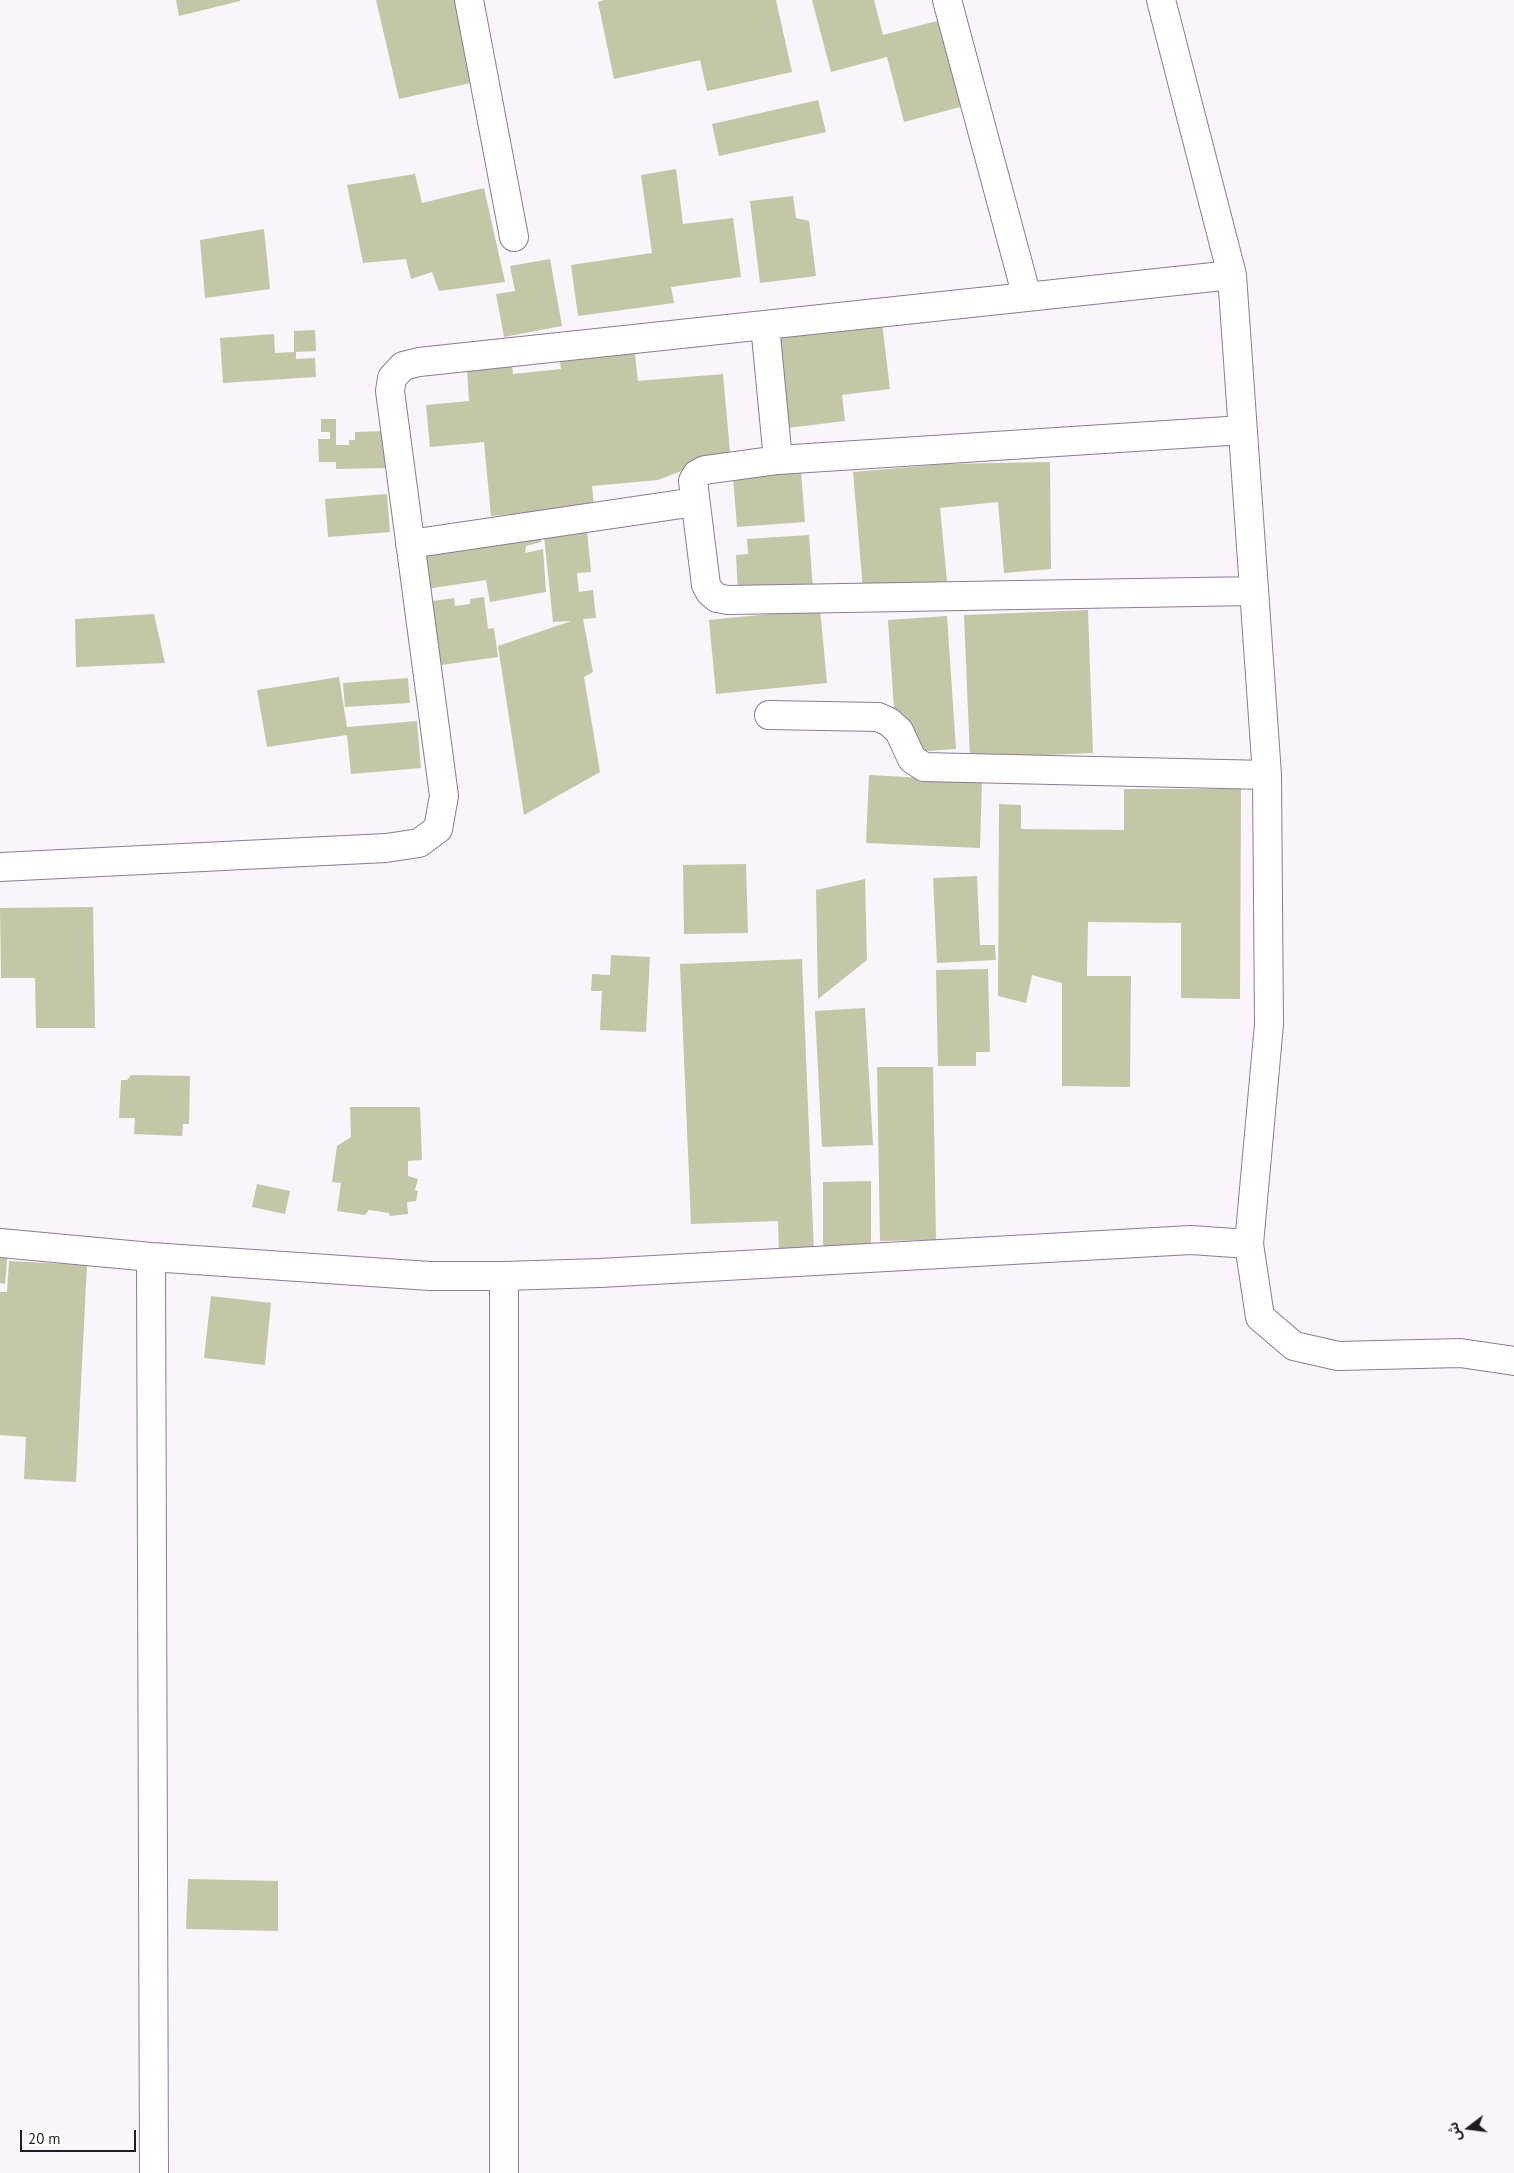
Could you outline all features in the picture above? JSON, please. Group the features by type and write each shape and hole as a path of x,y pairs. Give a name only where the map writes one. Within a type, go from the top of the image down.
{"street":[{"path":"469,0 514,237"},
{"path":"947,0 1027,297"},
{"path":"1162,0 1232,275 1267,775 1269,1024 1249,1244 1260,1317 1294,1346 1338,1356 1460,1353 1514,1361"},
{"path":"0,867 386,848 419,843 438,829 444,796 390,391 392,378 403,366 419,362 1232,275"},
{"path":"764,325 778,460"},
{"path":"1243,430 778,460 705,470 697,474 693,481 706,585 717,598 728,600 1254,591"},
{"path":"410,544 695,502"},
{"path":"769,715 878,717 889,722 899,731 912,758 924,767 1267,775"},
{"path":"0,1243 150,1257 430,1276 610,1273 1191,1240 1249,1244"},
{"path":"150,1257 154,2173"},
{"path":"504,1276 504,2173"}],"building":[{"path":"176,0 240,0 240,1 179,16"},
{"path":"376,0 469,0 484,80 399,99"},
{"path":"604,0 776,0 792,72 707,91 700,60 614,79 598,2"},
{"path":"812,0 874,0 883,35 941,20 964,106 904,122 887,57 831,72"},
{"path":"818,100 826,132 719,156 712,124"},
{"path":"676,169 683,224 733,218 741,277 671,287 674,303 578,316 571,265 652,253 641,175"},
{"path":"415,174 422,203 484,188 505,282 439,291 432,272 411,279 406,259 363,263 347,185"},
{"path":"793,196 796,218 809,221 816,276 760,283 750,201"},
{"path":"264,229 270,289 205,298 200,240"},
{"path":"550,259 562,326 504,337 496,294 515,291 510,266"},
{"path":"882,323 890,389 842,395 845,421 787,428 776,336"},
{"path":"315,330 316,351 296,352 296,359 315,358 316,377 223,383 220,338 274,334 275,353 294,352 294,331"},
{"path":"634,346 638,381 723,374 730,452 658,480 592,486 594,507 491,516 484,442 430,447 426,405 469,401 467,368 512,364 513,374 561,369 559,353"},
{"path":"321,419 336,419 336,445 349,445 349,440 355,440 355,432 385,431 386,468 336,469 336,462 319,462 318,439 330,439 330,432 321,432"},
{"path":"1050,462 1051,569 1004,573 998,502 940,508 947,581 863,589 853,472 945,464"},
{"path":"801,471 805,522 737,527 733,477"},
{"path":"387,494 390,532 328,537 325,499"},
{"path":"542,531 541,542 526,546 525,553 543,549 546,592 490,602 486,580 426,589 422,554"},
{"path":"587,531 591,572 577,573 579,592 593,590 596,618 583,619 593,672 584,677 600,772 524,815 498,646 571,621 553,622 544,536"},
{"path":"809,535 813,589 738,594 736,555 748,554 747,539"},
{"path":"484,597 488,629 494,628 498,657 434,666 426,602 454,598 455,606 470,604 470,599"},
{"path":"820,609 827,683 716,694 709,620"},
{"path":"1088,610 1093,753 970,758 964,615"},
{"path":"154,614 165,663 76,667 75,619"},
{"path":"947,616 956,749 897,753 888,620"},
{"path":"339,677 347,727 417,721 421,768 351,774 347,735 267,747 257,690"},
{"path":"408,678 410,703 345,707 343,683"},
{"path":"869,775 982,781 980,848 866,843"},
{"path":"1124,789 1241,789 1240,999 1181,998 1181,923 1088,922 1087,976 1131,976 1130,1087 1062,1086 1062,983 1032,975 1026,1003 998,996 999,804 1021,805 1021,829 1124,830"},
{"path":"746,864 748,933 684,934 683,865"},
{"path":"977,876 980,945 995,945 996,960 937,963 933,878"},
{"path":"865,879 867,960 818,999 816,890"},
{"path":"93,907 95,1028 36,1028 35,978 1,978 0,908"},
{"path":"611,955 650,957 646,1032 600,1030 602,991 591,991 592,974 610,975"},
{"path":"802,959 814,1253 779,1254 778,1221 691,1224 680,964"},
{"path":"988,969 990,1052 976,1052 976,1066 938,1066 936,970"},
{"path":"865,1008 873,1145 822,1147 815,1011"},
{"path":"877,1067 933,1067 936,1240 880,1241"},
{"path":"131,1075 190,1076 189,1124 183,1124 182,1136 134,1134 135,1118 119,1118 121,1080 127,1080"},
{"path":"350,1107 420,1107 422,1160 408,1161 408,1176 418,1179 415,1190 418,1191 416,1201 407,1202 408,1214 390,1216 389,1213 369,1210 365,1215 337,1211 341,1183 332,1182 337,1146 351,1137"},
{"path":"871,1181 871,1245 823,1246 823,1182"},
{"path":"257,1184 290,1191 285,1214 252,1207"},
{"path":"0,1248 8,1249 5,1284 0,1283"},
{"path":"9,1261 87,1265 76,1482 24,1479 26,1437 0,1435 0,1292 7,1292"},
{"path":"211,1296 271,1303 265,1365 204,1358"},
{"path":"188,1879 278,1881 278,1931 186,1929"}]}
